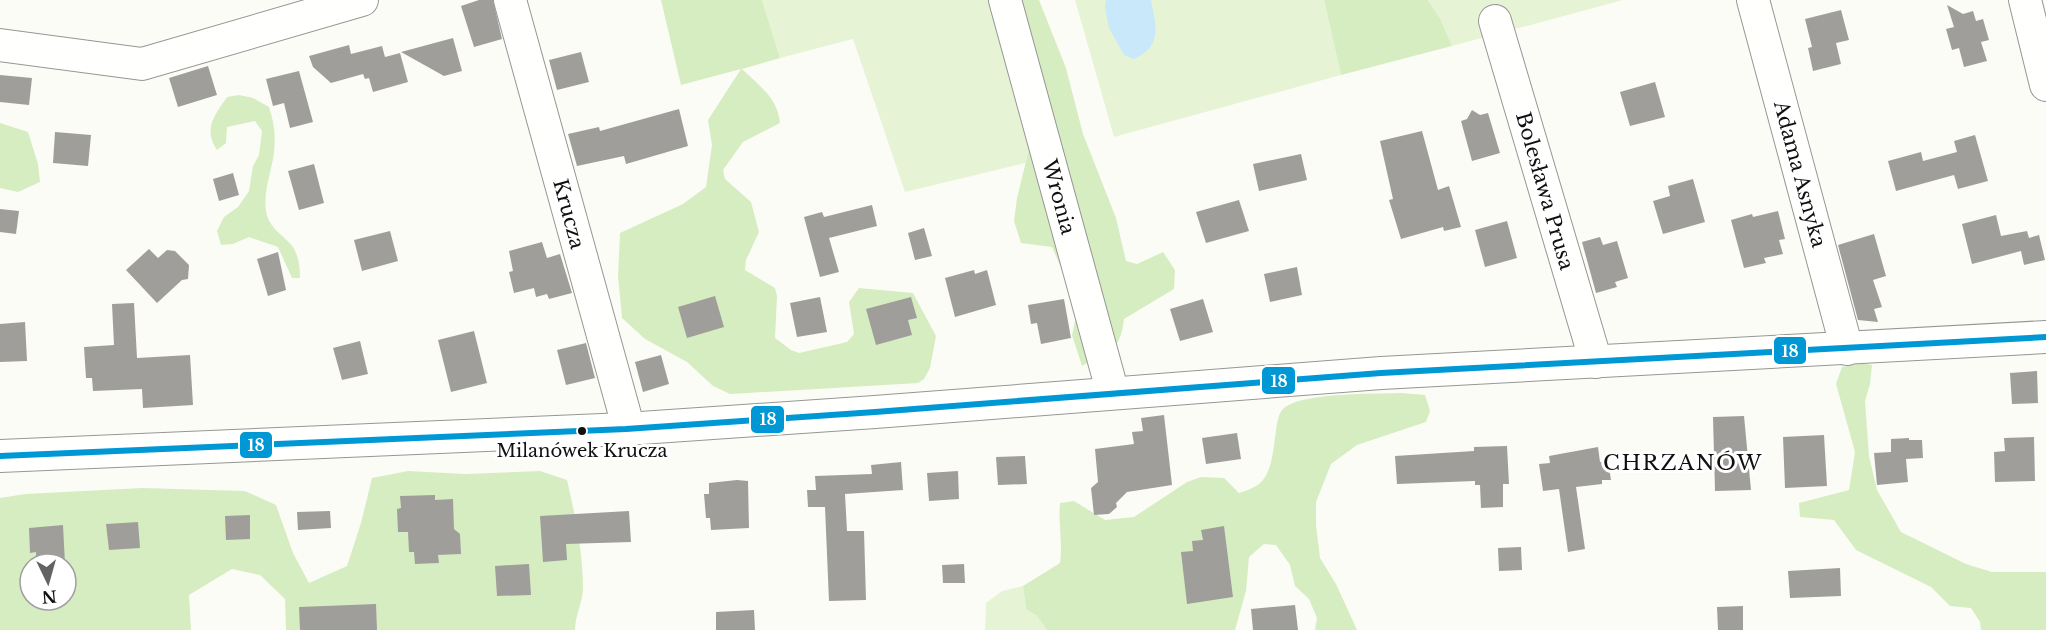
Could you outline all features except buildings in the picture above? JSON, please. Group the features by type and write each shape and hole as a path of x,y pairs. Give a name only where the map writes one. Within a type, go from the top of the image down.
{"street":[{"path":"0,45 142,64 362,0"},
{"name":"Krucza","path":"510,0 625,415 626,429"},
{"name":"Wronia","path":"1005,0 1109,379 1110,393"},
{"name":"Adama Asnyka","path":"1753,0 1847,349"},
{"path":"2025,0 2046,85"},
{"name":"Bolesława Prusa","path":"1495,21 1596,362"},
{"path":"0,456 626,429 1381,373 2046,337"}],"green space":[{"path":"661,0 762,0 780,58 742,69 772,100 780,123 743,142 723,170 725,179 751,202 759,232 746,260 745,270 775,288 777,296 775,338 799,353 847,342 854,334 849,302 859,288 913,293 936,336 930,368 924,379 918,383 730,394 713,386 687,362 645,339 622,318 618,276 620,233 683,204 706,187 712,145 708,120 741,69 681,85"},
{"path":"762,0 1014,0 1058,155 905,192 853,39 780,58"},
{"path":"1014,0 1039,0 1066,68 1083,134 1116,218 1126,261 1137,264 1163,252 1175,270 1174,289 1124,319 1116,345 1082,366 1072,335 1077,312 1052,247 1021,243 1014,221 1017,198 1031,141"},
{"path":"1075,0 1324,0 1341,75 1114,137"},
{"path":"1324,0 1428,0 1441,20 1452,46 1341,75"},
{"path":"1428,0 1623,0 1452,46 1441,20"},
{"path":"239,95 253,98 269,107 275,140 266,196 266,211 273,227 293,247 299,262 300,278 292,278 278,247 249,237 233,244 221,245 217,231 224,217 238,207 249,191 253,166 259,155 262,131 255,121 227,127 226,143 217,150 211,136 212,123 227,97"},
{"path":"0,123 28,132 38,164 40,182 18,192 0,188"},
{"path":"1863,363 1872,365 1865,401 1869,456 1877,490 1901,532 1966,564 1992,572 2046,572 2046,630 1981,630 1980,622 1971,608 1950,606 1931,587 1856,550 1834,520 1800,517 1799,503 1849,490 1855,452 1836,384 1842,367"},
{"path":"1402,393 1425,395 1430,411 1426,422 1357,445 1331,464 1316,502 1320,558 1336,584 1357,630 1315,630 1317,618 1309,599 1295,586 1290,565 1276,545 1264,544 1249,557 1246,591 1235,630 1047,630 1037,616 1026,609 1023,586 1060,563 1060,503 1074,501 1105,520 1134,517 1187,482 1201,477 1224,478 1239,493 1256,486 1266,476 1279,416 1283,409 1292,403 1305,399 1340,395"},
{"path":"408,471 465,474 540,471 567,480 578,534 583,575 583,593 575,630 286,630 285,599 260,575 232,569 189,595 191,630 0,630 0,498 25,494 142,488 245,491 276,505 293,553 309,583 347,566 372,478"},
{"path":"1023,586 1026,609 1037,616 1047,630 985,630 986,603 1002,591"}],"water":[{"path":"1106,0 1151,0 1155,18 1155,34 1150,48 1143,54 1134,59 1124,55 1109,28 1105,8"}],"transit line":[{"name":"18","path":"0,456 626,429 1381,373 2046,337"}],"place":[{"name":"Milanówek Krucza","path":"582,431"}],"district":[{"name":"CHRZANÓW","path":"1683,463"}]}
